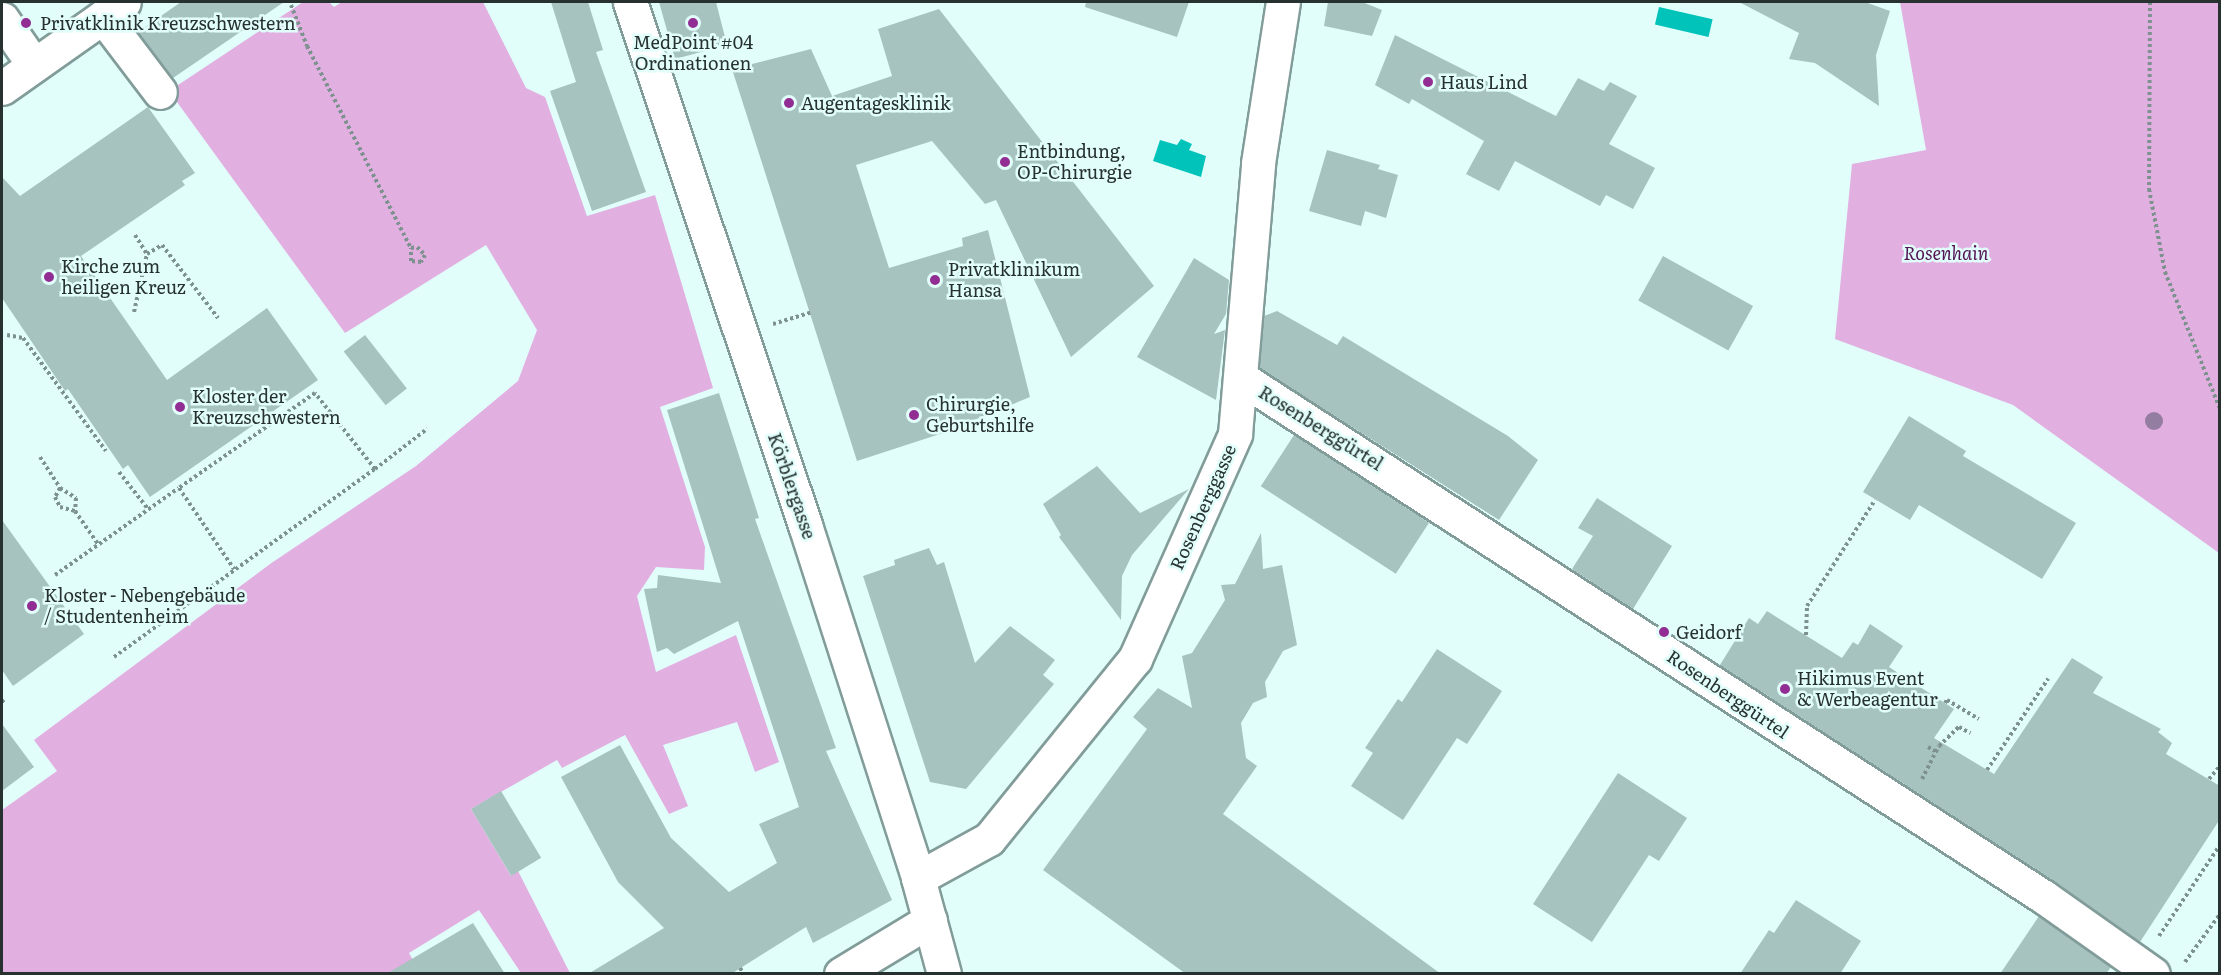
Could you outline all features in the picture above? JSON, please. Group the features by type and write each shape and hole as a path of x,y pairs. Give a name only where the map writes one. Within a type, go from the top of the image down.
{"street":[{"name":"Körblergasse","path":"630,2 918,878 944,974"},
{"name":"Rosenberggasse","path":"918,878 989,840 1135,659 1235,434 1258,163 1283,2"},
{"path":"2,88 114,9 160,92"},
{"path":"2,19 34,65"},
{"name":"Rosenberggürtel","path":"1241,378 1438,503 1778,729 2158,968"},
{"path":"841,974 930,920"}],"path":[{"path":"2150,2 2149,189 2165,272 2220,409"},
{"path":"291,5 308,46 411,248 411,261 421,262 425,255 417,247 411,248"},
{"path":"135,235 147,254"},
{"path":"134,312 147,254 159,246 166,247 218,318"},
{"path":"771,324 810,313"},
{"path":"7,335 23,339 106,451"},
{"path":"56,575 315,393 375,469"},
{"path":"114,657 427,429"},
{"path":"40,457 60,488 76,498 75,511 98,544"},
{"path":"119,472 148,509"},
{"path":"60,488 55,497 60,507 75,511"},
{"path":"179,488 234,568"},
{"path":"1806,635 1807,606 1875,500"},
{"path":"1987,770 2048,680"},
{"path":"1945,704 1947,700 1979,719"},
{"path":"1921,782 1935,751 1959,727 1970,733"},
{"path":"1928,747 1935,751"},
{"path":"2209,779 2220,766"},
{"path":"2158,968 2220,845"},
{"path":"2158,968 2220,914"},
{"path":"740,968 744,974"}],"green space":[{"path":"303,2 329,2 334,7 342,2 483,2 526,88 545,97 587,216 655,195 713,388 660,407 705,547 704,570 656,567 637,596 656,672 736,635 779,762 755,772 737,722 663,745 688,806 669,814 625,735 562,768 557,760 471,809 511,876 518,871 570,973 521,973 479,910 409,953 420,973 2,973 2,810 57,771 34,740 270,564 416,466 518,381 537,330 486,245 345,333 169,91"},
{"name":"Rosenhain","path":"1900,2 2219,2 2219,553 2013,405 1835,339 1852,164 1926,150"}],"water":[{"path":"1659,7 1713,19 1709,37 1655,25"},
{"path":"1181,139 1192,144 1189,150 1206,156 1201,177 1153,161 1160,140 1177,145"}],"building":[{"path":"181,2 284,2 173,78 138,32"},
{"path":"551,2 588,2 603,50 596,52 646,192 592,211 550,91 576,82"},
{"name":"MedPoint #04 Ordinationen","path":"659,2 716,2 727,45 675,59"},
{"path":"1086,2 1189,2 1177,37 1085,7"},
{"path":"1328,2 1362,2 1382,10 1372,36 1324,26"},
{"path":"1739,2 1865,2 1890,11 1876,55 1879,106 1815,63 1789,59 1799,33"},
{"path":"939,9 1154,286 1071,357 996,200 985,204 932,141 856,165 889,268 963,246 962,238 988,230 1030,397 940,434 857,461 732,69 811,49 832,96 892,76 878,29"},
{"path":"1395,35 1556,116 1578,78 1604,91 1610,82 1637,96 1609,144 1655,168 1633,209 1606,195 1600,206 1515,161 1499,191 1466,174 1484,141 1412,99 1409,104 1375,85"},
{"path":"148,107 195,173 182,181 185,185 81,256 167,380 267,308 318,380 150,497 128,465 123,469 68,389 65,391 2,298 2,177 20,196"},
{"path":"1327,150 1380,165 1378,169 1398,175 1386,218 1365,211 1361,226 1309,211"},
{"path":"1663,256 1753,306 1728,351 1638,301"},
{"path":"1194,258 1229,280 1226,314 1214,334 1225,330 1216,400 1137,357"},
{"path":"1277,311 1337,345 1343,336 1508,436 1538,460 1499,520 1259,368 1264,316"},
{"path":"365,335 407,389 386,405 344,352"},
{"path":"719,393 759,518 755,519 836,748 826,751 892,900 813,943 806,927 731,974 588,974 664,928 618,882 561,777 620,745 671,838 729,892 777,863 759,824 799,807 738,621 674,654 667,648 657,652 644,589 657,588 658,575 721,583 667,410"},
{"path":"1909,416 1966,451 1963,456 2076,523 2042,579 1919,505 1910,520 1863,492"},
{"path":"1294,435 1429,523 1396,574 1261,486"},
{"path":"1097,466 1140,513 1189,489 1132,555 1122,576 1121,620 1059,537 1061,535 1043,504"},
{"path":"1597,498 1672,546 1633,609 1572,569 1593,536 1578,528"},
{"name":"Kloster - Nebengebäude / Studentenheim","path":"2,520 84,634 13,686 2,670"},
{"path":"1261,533 1263,569 1282,565 1297,645 1283,651 1265,682 1267,697 1253,703 1241,723 1246,758 1257,766 1223,814 1441,974 1186,974 1043,870 1147,729 1133,717 1158,688 1192,708 1182,656 1192,653 1225,600 1221,585 1235,584"},
{"path":"929,548 937,565 944,562 975,663 1010,626 1055,660 1043,675 1054,684 966,789 930,782 863,576 895,565 894,560"},
{"path":"1767,611 1842,658 1853,642 1858,645 1870,624 1903,646 1889,667 1954,709 1934,738 1994,774 2072,658 2103,677 2093,693 2161,729 2158,732 2172,743 2166,754 2220,786 2220,819 2140,942 2054,881 1720,665 1749,618 1758,624"},
{"path":"1437,649 1502,691 1467,744 1457,738 1403,820 1351,786 1373,753 1365,748 1398,699 1402,702"},
{"path":"2,724 34,767 2,791"},
{"path":"1618,773 1687,818 1659,861 1649,855 1592,942 1533,904"},
{"path":"501,791 541,858 511,876 471,809"},
{"path":"1796,900 1861,941 1840,974 1740,974 1769,930 1774,933"},
{"path":"2039,916 2111,967 2106,974 2000,974"},
{"path":"473,923 505,974 386,974"}],"place":[{"name":"Privatklinik Kreuzschwestern","path":"26,23"},
{"name":"MedPoint #04 Ordinationen","path":"693,23"},
{"name":"Haus Lind","path":"1428,82"},
{"name":"Augentagesklinik","path":"789,103"},
{"name":"Entbindung, OP-Chirurgie","path":"1005,162"},
{"name":"Kirche zum heiligen Kreuz","path":"49,277"},
{"name":"Privatklinikum Hansa","path":"935,280"},
{"name":"Kloster der Kreuzschwestern","path":"180,407"},
{"name":"Chirurgie, Geburtshilfe","path":"914,415"},
{"name":"Kloster - Nebengebäude / Studentenheim","path":"32,606"},
{"name":"Geidorf","path":"1664,632"},
{"name":"Hikimus Event & Werbeagentur","path":"1785,689"}]}
